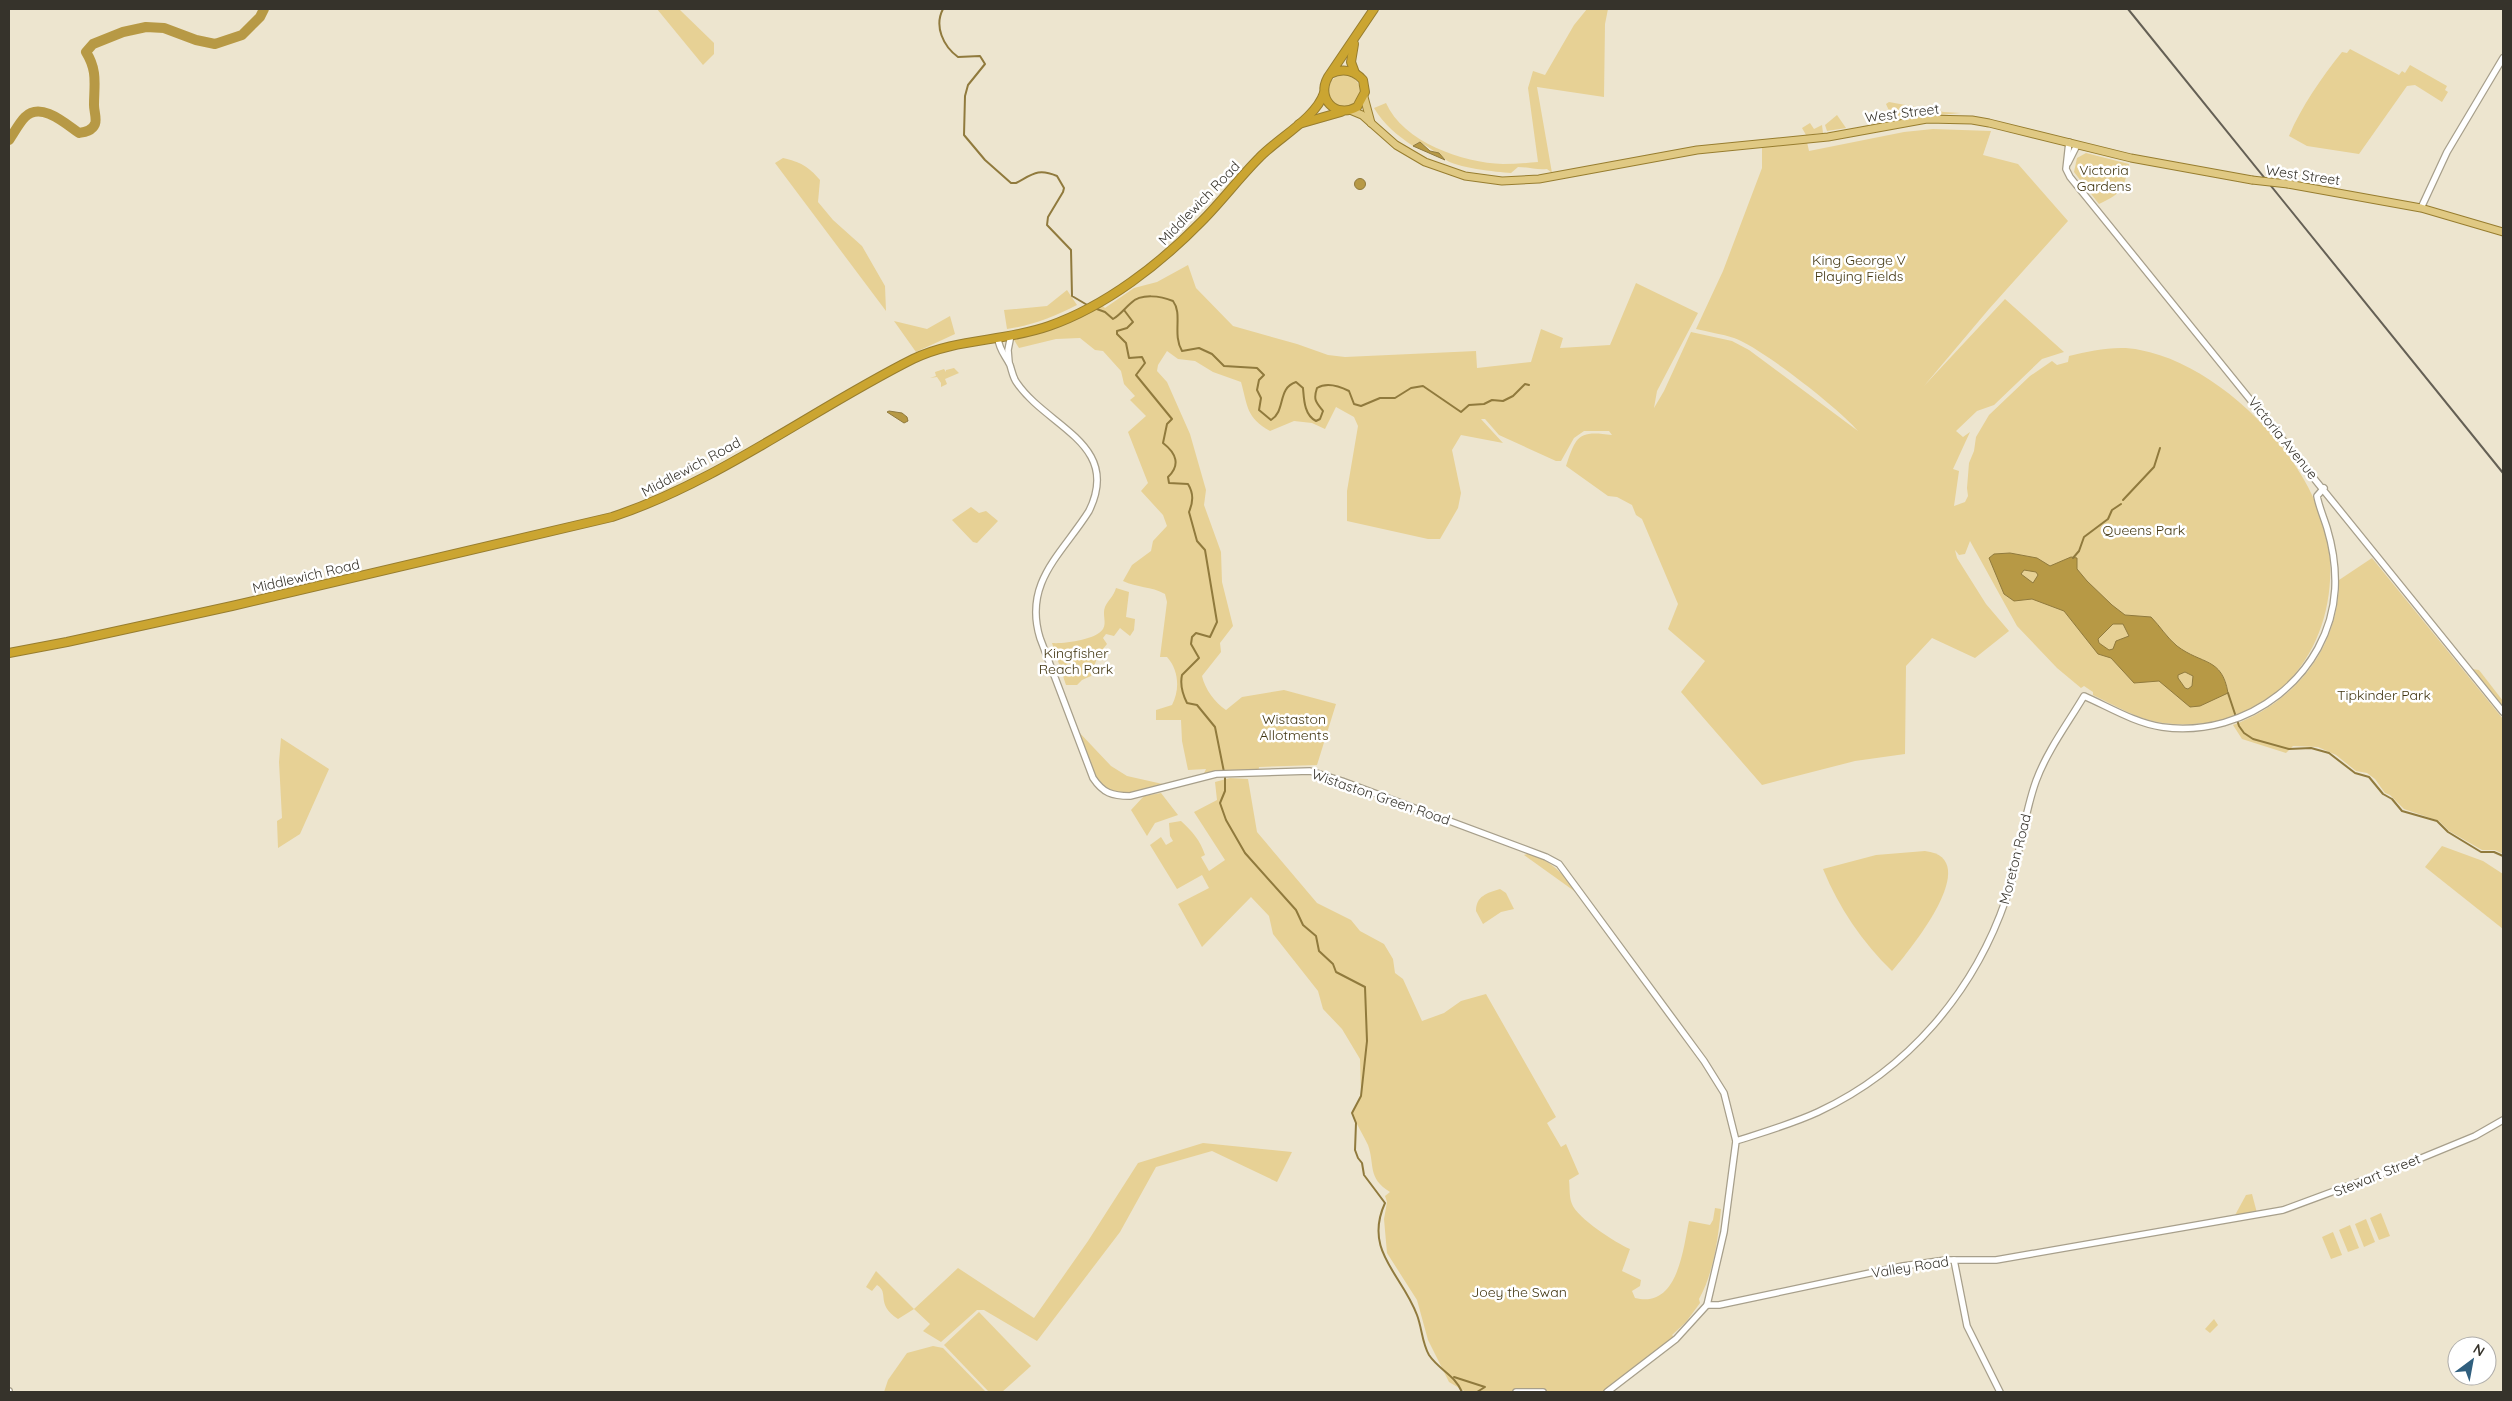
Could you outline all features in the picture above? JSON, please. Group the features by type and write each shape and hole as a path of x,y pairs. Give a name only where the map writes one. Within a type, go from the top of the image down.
{"highway":[{"path":"1355,41 1351,62 1355,73 1364,84 1364,97 1358,106 1341,112 1329,105 1324,93 1330,74 1355,41 1374,9"},
{"path":"1330,74 1341,70 1355,73"},
{"name":"Middlewich Road","path":"9,652 68,642 232,606 612,517 643,507 716,470 914,359 953,344 998,338 1048,326 1080,313 1170,252 1218,204 1269,147 1318,107 1324,93"},
{"name":"Middlewich Road","path":"1299,124 1341,112"}],"main road":[{"path":"1364,97 1371,123"},
{"name":"West Street","path":"1350,110 1371,123 1396,145 1425,162 1465,176 1502,181 1552,178 1697,150 1826,137 1927,119 1972,120 2171,166 2252,180 2288,184 2421,208 2503,232"}],"street":[{"path":"2421,208 2447,152 2503,58"},
{"path":"2067,164 2069,142"},
{"path":"2067,164 2077,144"},
{"name":"Victoria Avenue","path":"2067,164 2067,172 2070,177 2324,488 2503,712"},
{"name":"Wistaston Green Road","path":"1009,364 1008,350 1011,335"},
{"name":"Wistaston Green Road","path":"998,338 998,348 1009,364 1016,382 1034,402 1058,421 1086,449 1098,474 1095,499 1089,511 1042,580 1038,592 1035,617 1040,638 1093,778 1101,790 1109,794 1130,796 1216,774 1300,770 1321,773 1546,857 1558,864 1717,1080 1729,1106 1736,1141 1724,1232 1707,1305"},
{"name":"Moreton Road","path":"1736,1141 1802,1118 1858,1090 1909,1050 1935,1024 1954,1000 1981,958 2004,907 2017,863 2028,805 2039,775 2084,696 2126,715 2159,726 2197,728 2233,721 2242,717 2268,703 2295,680 2311,659 2328,621 2333,602 2335,575 2332,546 2317,496 2324,488"},
{"name":"Stewart Street","path":"2246,1217 2283,1210 2340,1190 2474,1136 2503,1120"},
{"name":"Valley Road","path":"1707,1305 1719,1305 1903,1266 1954,1260 1996,1260 2246,1217"},
{"path":"1954,1260 1967,1326 2000,1392"},
{"path":"1607,1392 1676,1339 1707,1305"},
{"path":"1516,1392 1542,1392"}],"green space":[{"path":"657,9 679,9 714,43 714,54 703,65"},
{"path":"1587,9 1608,9 1605,24 1604,97 1537,87 1552,173 1547,169 1518,167 1511,173 1496,172 1458,165 1419,142 1413,146 1407,142 1387,125 1374,108 1386,103 1394,117 1406,129 1436,148 1453,155 1487,163 1538,162 1528,88 1533,71 1545,75 1574,25"},
{"path":"2350,49 2399,75 2402,71 2405,73 2410,65 2447,86 2445,90 2448,92 2442,102 2415,85 2407,86 2359,154 2307,146 2289,136 2306,103 2320,82 2342,52 2347,53"},
{"path":"1344,75 1355,80 1360,91 1355,102 1344,107 1333,102 1328,91 1333,80"},
{"path":"1889,102 1944,112 1961,113 1898,119 1891,115 1886,104"},
{"path":"1837,115 1846,128 1827,131 1825,125"},
{"path":"1810,123 1814,129 1822,125 1823,133 1806,135 1802,128"},
{"path":"1933,129 1991,131 1983,155 2018,164 2068,221 1989,309 1924,386 2005,299 2064,352 2042,359 1994,405 1977,411 1956,431 1963,437 1970,432 1953,469 1959,471 1954,506 1965,502 1968,496 1969,463 1974,451 1976,437 1989,415 2030,376 2052,361 2057,365 2068,362 2069,356 2104,349 2122,348 2140,350 2173,360 2205,377 2236,400 2265,427 2290,458 2310,491 2324,524 2330,558 2329,594 2321,627 2307,657 2287,682 2263,703 2233,717 2200,724 2163,723 2127,712 2093,695 2093,692 2084,686 2081,688 2057,668 2017,626 1970,541 1965,554 1959,555 1955,550 1957,558 1986,604 2009,631 1975,658 1932,638 1906,666 1905,754 1855,761 1762,785 1681,692 1705,661 1668,629 1678,604 1642,519 1636,515 1632,505 1617,497 1608,496 1566,466 1573,448 1580,437 1592,434 1612,435 1609,431 1584,431 1574,438 1561,461 1556,461 1499,435 1485,419 1481,419 1503,443 1461,435 1452,450 1461,493 1458,508 1440,539 1428,539 1347,521 1347,491 1358,426 1354,417 1336,407 1325,429 1312,423 1294,421 1270,431 1256,421 1249,411 1241,382 1213,372 1195,361 1178,359 1167,351 1158,365 1157,371 1167,382 1190,434 1206,490 1204,505 1221,552 1222,582 1233,626 1220,643 1221,652 1202,676 1205,686 1214,700 1226,710 1242,697 1284,690 1336,704 1317,765 1259,767 1258,773 1202,778 1206,769 1188,770 1182,741 1181,720 1156,720 1156,710 1172,705 1177,687 1176,674 1171,662 1167,657 1160,657 1167,602 1165,594 1123,581 1132,565 1151,551 1153,541 1167,526 1163,515 1141,491 1148,483 1128,432 1146,416 1130,400 1135,396 1124,384 1121,371 1103,351 1095,350 1080,338 1056,339 1019,348 1011,335 1048,326 1099,302 1105,308 1134,288 1157,282 1188,265 1196,288 1233,326 1328,355 1345,357 1476,351 1477,368 1531,362 1541,329 1563,338 1560,348 1610,345 1636,283 1698,313 1657,391 1654,408 1664,391 1691,332 1732,341 1749,350 1858,431 1818,394 1762,353 1734,338 1696,329 1723,271 1762,168 1762,147 1807,142 1809,151 1904,132"},
{"name":"Victoria Gardens","path":"2086,153 2129,164 2126,179 2118,193 2099,204 2074,172 2077,158"},
{"path":"783,158 803,165 820,180 818,202 833,220 862,246 885,286 886,311 775,163"},
{"path":"1067,290 1077,305 1043,320 1007,329 1004,310 1047,306"},
{"path":"950,316 955,334 916,352 894,321 927,329"},
{"path":"954,368 959,373 945,379 947,384 941,387 937,377 930,378 936,376 935,372 944,369 946,372 946,370"},
{"path":"971,507 979,513 986,511 998,521 977,543 973,542 952,520"},
{"name":"Tipkinder Park","path":"2372,558 2503,719 2503,854 2495,850 2482,850 2449,831 2439,821 2404,809 2390,795 2385,793 2375,779 2367,773 2356,771 2336,755 2318,747 2293,746 2286,753 2242,739 2233,725 2255,715 2276,702 2294,687 2309,669 2322,650 2331,628 2337,605 2339,580"},
{"name":"Kingfisher Reach Park","path":"1116,588 1129,592 1126,617 1135,619 1134,630 1130,636 1120,628 1114,636 1106,634 1103,638 1107,644 1098,655 1091,676 1082,680 1077,685 1066,685 1052,643 1087,639 1099,633 1104,627 1105,607"},
{"path":"2472,669 2479,670 2503,701 2503,708"},
{"path":"1076,729 1111,766 1127,776 1167,785 1126,793 1114,792 1104,787 1097,779 1091,767"},
{"path":"281,738 329,769 300,834 278,848 277,821 282,818 279,762"},
{"name":"Joey the Swan","path":"1230,778 1248,779 1257,832 1317,903 1351,920 1360,931 1384,944 1393,959 1395,973 1403,979 1422,1021 1444,1013 1461,1001 1486,994 1556,1117 1547,1123 1561,1147 1566,1144 1579,1174 1569,1180 1570,1195 1575,1210 1607,1236 1630,1249 1622,1271 1641,1280 1640,1286 1632,1291 1635,1298 1649,1299 1661,1295 1669,1286 1681,1261 1689,1221 1710,1225 1715,1208 1721,1209 1715,1255 1699,1299 1700,1303 1686,1322 1672,1335 1676,1339 1607,1392 1466,1392 1449,1382 1428,1340 1417,1300 1387,1253 1384,1219 1387,1202 1385,1196 1390,1192 1383,1187 1375,1176 1368,1145 1352,1113 1361,1096 1360,1059 1342,1029 1323,1009 1318,991 1273,934 1269,916 1251,897 1202,947 1178,904 1209,888 1202,875 1177,889 1150,845 1161,837 1166,845 1173,841 1170,836 1169,823 1181,821 1201,845 1205,855 1201,857 1209,871 1225,860 1194,812 1217,800 1215,782"},
{"path":"1161,793 1178,815 1155,823 1147,836 1131,810 1144,796"},
{"path":"2442,846 2483,861 2503,874 2503,929 2425,867"},
{"path":"1925,851 1942,857 1948,870 1946,887 1938,906 1926,926 1892,971 1852,924 1836,897 1823,869 1876,855"},
{"path":"1530,853 1556,869 1577,893 1524,855"},
{"path":"1500,889 1506,893 1514,909 1501,912 1483,924 1476,911 1476,906 1483,896"},
{"path":"1203,1143 1292,1152 1277,1182 1212,1151 1156,1167 1120,1232 1037,1341 984,1310 977,1310 941,1342 923,1331 930,1324 914,1309 958,1268 1034,1318 1088,1241 1138,1163"},
{"path":"2252,1194 2257,1213 2234,1217 2246,1195"},
{"path":"2381,1213 2390,1236 2379,1240 2370,1218"},
{"path":"2366,1219 2375,1242 2364,1247 2355,1224"},
{"path":"2350,1225 2359,1248 2348,1252 2339,1230"},
{"path":"2333,1232 2342,1255 2331,1259 2322,1237"},
{"path":"876,1271 914,1309 898,1319 891,1314 885,1304 881,1288 877,1285 872,1291 866,1287"},
{"path":"979,1312 1031,1366 1002,1392 989,1392 944,1345"},
{"path":"2214,1319 2218,1325 2210,1333 2205,1329"},
{"path":"933,1346 943,1348 986,1392 884,1392 888,1380 907,1353"}],"shaded area":[{"path":"1420,142 1430,151 1439,153 1445,160 1413,146"},
{"path":"1360,178 1366,184 1360,190 1354,184"},
{"path":"887,412 902,413 907,417 908,421 904,423"},
{"path":"2010,553 2037,558 2050,566 2071,557 2077,558 2077,569 2112,605 2125,615 2151,617 2177,646 2216,667 2225,681 2228,693 2200,706 2190,707 2159,681 2134,683 2111,658 2098,654 2064,611 2032,599 2014,601 2004,594 1989,558 1994,554","holes":["2024,570 2036,572 2038,575 2033,583 2021,574","2113,624 2123,624 2129,636 2116,641 2113,649 2109,650 2099,643 2098,639","2185,672 2193,676 2192,686 2188,689 2185,688 2178,675"]}],"waterway":[{"path":"9,140 25,117 38,111 53,116 79,133 92,128 96,120 94,72 86,52 93,44 123,32 146,27 164,28 196,40 215,44 242,35 260,17 264,9"},
{"path":"943,9 939,22 944,41 948,47 958,57 980,56 985,64 968,85 965,96 964,135 985,160 1011,183 1016,183 1040,172 1057,176 1064,188 1048,217 1047,225 1071,250 1072,296 1089,306"},
{"path":"1094,308 1105,312 1113,319 1131,303 1140,298 1157,297 1173,301 1176,306 1178,338 1182,351 1199,348 1212,354 1224,366 1257,368 1264,375 1259,380 1257,390 1261,398 1259,410 1271,420 1279,411 1286,389 1296,382 1303,388 1307,411 1316,421 1320,419 1323,411 1316,401 1315,395 1317,388 1325,385 1337,386 1349,391 1354,404 1361,406 1380,398 1395,398 1411,388 1423,386 1461,412 1469,405 1484,404 1492,400 1503,401 1513,396 1525,384 1529,385"},
{"path":"1124,310 1133,322 1127,328 1117,331 1117,334 1126,343 1129,358 1142,357 1145,363 1136,375 1172,419 1167,424 1163,443 1174,455 1176,464 1168,477 1169,483 1188,484 1191,491 1192,501 1189,512 1197,541 1205,550 1217,622 1210,637 1196,633 1192,637 1191,644 1199,658 1182,675 1183,693 1187,703 1197,705 1215,727 1225,777 1225,791 1220,803 1226,820 1245,853 1296,910 1303,925 1316,936 1319,951 1333,964 1336,972 1365,987 1367,1041 1361,1096 1352,1113 1356,1123 1355,1150 1362,1163 1364,1175 1385,1203 1379,1220 1379,1235 1387,1262 1417,1315 1429,1355 1455,1381 1462,1392"},
{"path":"2123,500 2154,467 2160,448"},
{"path":"2073,558 2079,551 2084,537 2108,519 2112,510 2121,504"},
{"path":"2228,693 2239,726 2244,733 2253,739 2289,749 2311,748 2329,753 2355,773 2369,777 2383,794 2392,799 2402,811 2437,821 2448,832 2481,852 2494,852 2503,856"},
{"path":"1454,1377 1485,1387 1477,1392"}],"railway":[{"path":"2128,9 2503,473"}],"park label":[{"name":"King George V Playing Fields","path":"1859,268"},
{"name":"Queens Park","path":"2144,530"},
{"name":"Wistaston Allotments","path":"1294,728"}]}
